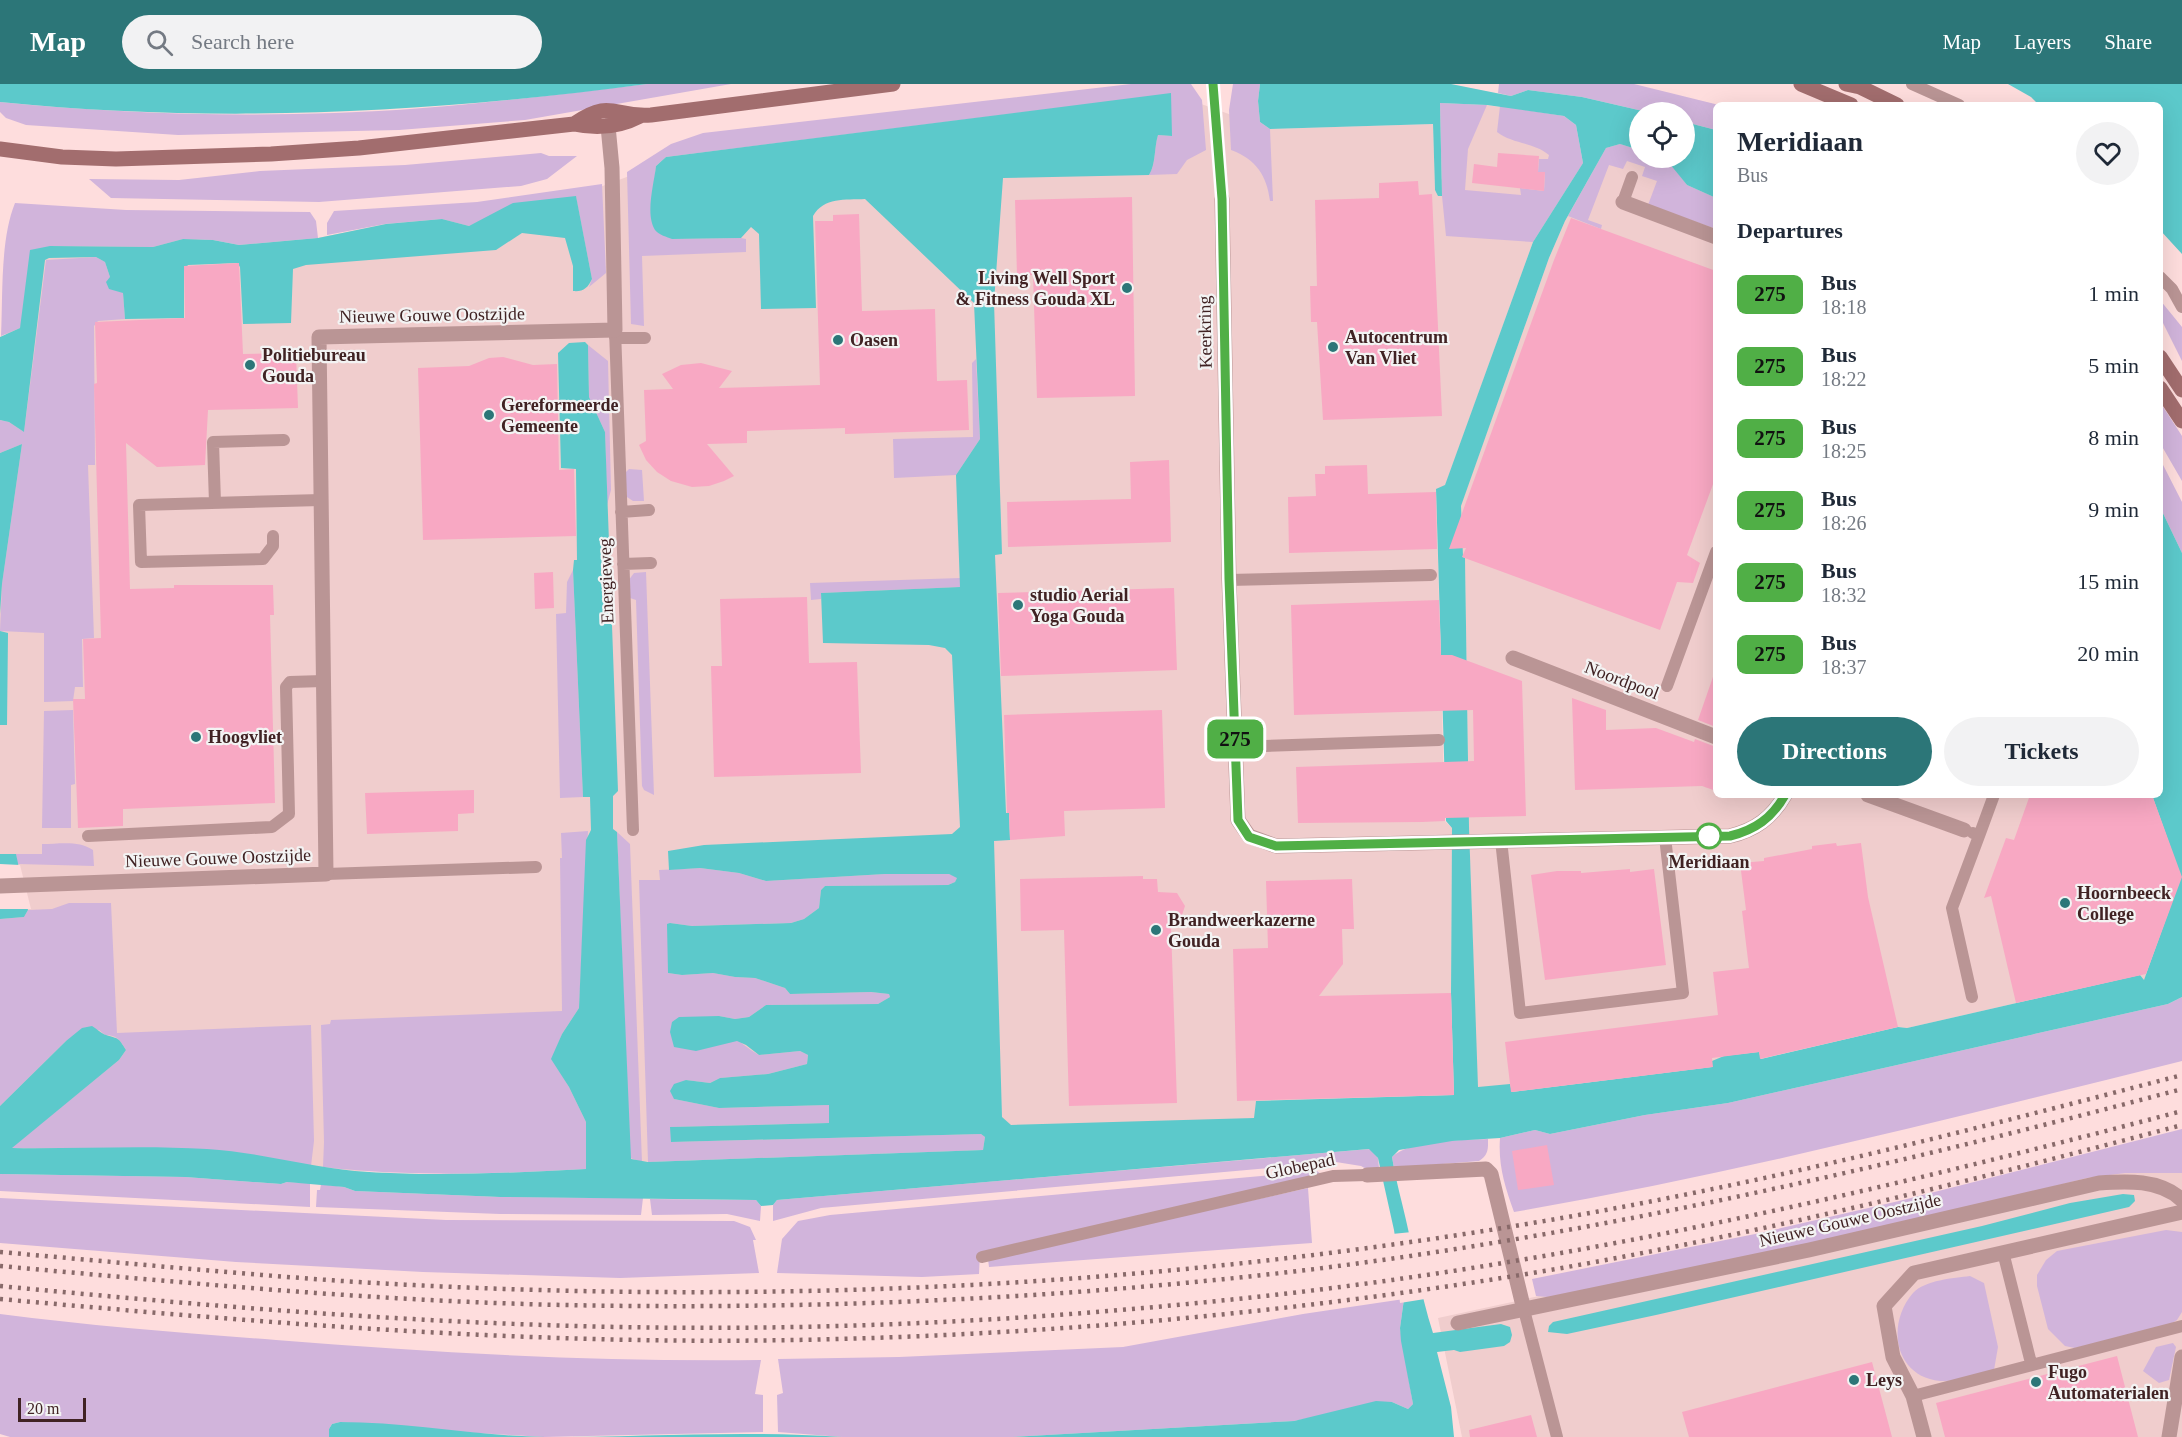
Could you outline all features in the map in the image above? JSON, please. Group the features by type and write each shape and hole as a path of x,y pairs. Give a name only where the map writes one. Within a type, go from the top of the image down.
{"main road":[{"path":"0,149 62,157 116,159 271,154 358,148 574,124 591,128 608,126 627,123 640,116 893,84"},
{"path":"1802,84 1844,102"},
{"path":"1846,84 1860,87 1892,102"},
{"path":"574,124 592,111 611,109 640,116"},
{"path":"2163,362 2182,390"},
{"path":"2163,392 2182,421"}],"street":[{"path":"615,334 612,168 608,126 624,112"},
{"name":"Keerkring","path":"1222,199 1229,579 1238,820 1249,837 1276,846 1501,840"},
{"path":"1623,202 1713,236"},
{"name":"Nieuwe Gouwe Oostzijde","path":"0,886 326,874 319,337 615,334"},
{"name":"Noordpool","path":"1513,658 1713,736"},
{"path":"1501,840 1730,836 1743,833 1767,819 1783,798"},
{"path":"1876,798 1972,833"},
{"name":"Globepad","path":"1371,1175 1486,1169 1491,1174 1524,1310"},
{"name":"Nieuwe Gouwe Oostzijde","path":"1458,1323 1809,1250 2099,1183 2131,1180 2157,1186 2182,1200"},
{"path":"1924,1437 1913,1396 1893,1357 1884,1306 1914,1273 2182,1212"},
{"path":"2169,1437 2182,1357"}],"lane":[{"name":"Keerkring","path":"1213,84 1222,199"},
{"path":"1912,84 1952,102"},
{"path":"1623,202 1632,177"},
{"path":"2163,281 2172,289 2182,307"},
{"path":"615,334 645,338"},
{"name":"Energieweg","path":"615,334 633,830"},
{"path":"215,503 213,442 284,440"},
{"path":"273,536 273,546 264,559 141,562 139,505 321,500"},
{"path":"621,512 649,510"},
{"path":"1667,686 1713,560"},
{"path":"623,564 651,563"},
{"path":"1229,579 1431,575"},
{"name":"Nieuwe Gouwe Oostzijde","path":"88,836 272,827 289,814 286,687 290,682 323,681"},
{"path":"1235,747 1438,740"},
{"path":"1972,997 1952,908 1972,833 1992,798"},
{"path":"1501,840 1520,1013 1683,993 1665,837"},
{"name":"Nieuwe Gouwe Oostzijde","path":"326,874 536,867"},
{"name":"Globepad","path":"982,1257 1333,1176 1371,1175"},
{"path":"2003,1252 2031,1363"},
{"path":"1524,1310 1557,1437"},
{"path":"1913,1396 2031,1363 2182,1326"}],"shaded area":[{"path":"647,84 731,84 525,120 399,130 178,135 26,125 6,118 0,112 0,102 84,109 209,114 374,111 491,102"},
{"path":"1131,84 1191,84 1202,100 1206,150 1187,160 1177,174 1149,175 1153,166 1158,135 1171,136 1171,94 666,157 656,166 651,215 672,239 741,238 746,239 746,252 642,256 644,326 631,324 627,172 671,144 703,133"},
{"path":"1233,84 1260,84 1258,101 1260,122 1270,129 1273,201 1270,201 1266,184 1259,170 1247,158 1231,150 1229,110"},
{"path":"1499,84 1634,84 1713,104 1713,129 1695,125 1695,102 1629,102 1629,108 1582,97 1528,90 1511,96 1498,93"},
{"path":"1171,93 1270,129 1433,124 1435,190 1485,105 1509,108 1583,163 1533,242 1445,486 1436,490 1445,821 1452,828 1451,993 1454,1095 1256,1101 1255,1118 985,1146 983,1150 637,1162 586,1169 356,1171 311,1166 11,1148 0,1144 0,463 10,248 19,215 239,245 318,238 386,224 442,219 513,203 576,196 656,166 666,157"},
{"path":"1440,103 1487,105 1468,149 1465,190 1521,195 1520,188 1544,191 1545,173 1538,172 1539,159 1548,159 1549,155 1497,132 1500,106 1564,116 1576,125 1583,163 1533,242 1446,236 1442,196"},
{"path":"1620,144 1629,147 1629,168 1674,168 1687,185 1713,197 1713,798 2153,798 2182,877 2144,981 2140,975 1907,1028 1898,1027 1760,1059 1713,1067 1511,1092 1477,1087 1469,827 1465,559 1462,557 1461,505 1549,258 1565,221 1606,148"},
{"path":"1620,144 1629,147 1629,162 1627,161 1623,169 1609,165 1588,220 1602,225 1601,229 1568,216 1606,148"},
{"path":"541,153 549,156 577,156 547,179 521,186 319,202 111,198 89,179 179,180 260,171 405,165"},
{"path":"1645,168 1674,168 1687,185 1713,197 1713,228 1648,205 1657,181 1642,176"},
{"path":"602,184 606,273 589,287 592,279 576,197 484,219 469,226 442,219 385,224 327,235 327,223 334,211 477,202"},
{"path":"15,203 126,210 310,212 316,221 318,238 239,245 213,240 183,239 153,247 50,246 20,328 1,336 5,251 10,218"},
{"path":"96,257 105,262 110,277 123,293 125,319 98,321 94,326 95,465 88,465 94,638 82,639 83,687 75,687 73,701 44,702 44,633 0,631 2,584 22,444 0,453 0,420 9,422 24,432 46,260"},
{"path":"2163,304 2182,327 2182,361 2163,323"},
{"path":"588,345 608,361 611,490 607,505 605,432 589,397"},
{"path":"976,359 980,439 956,475 894,478 893,439 973,437 972,363"},
{"path":"2163,407 2182,436 2182,481 2163,448"},
{"path":"2163,465 2182,502 2182,553 2163,513"},
{"path":"629,469 642,470 644,501 633,501 627,497 625,473"},
{"path":"573,570 583,797 560,798 556,614 566,613 567,582"},
{"path":"646,572 654,795 644,790 642,786 636,600 630,598 628,581 634,573"},
{"path":"960,578 960,587 821,593 821,599 811,600 810,583"},
{"path":"73,710 75,784 71,785 71,828 42,828 44,711"},
{"path":"588,831 579,1008 562,1034 552,1059 586,1122 586,1169 454,1174 323,1167 321,1025 330,1024 331,1020 562,1011 561,833"},
{"path":"617,832 630,844 642,1162 630,1158"},
{"path":"69,843 87,847 93,850 94,866 17,864 16,854 42,854 42,844"},
{"path":"700,868 739,873 766,881 885,874 949,874 958,877 955,882 948,885 825,886 821,890 819,908 804,919 791,923 692,926 670,923 668,973 682,975 713,973 755,978 785,988 790,994 871,992 889,994 890,997 878,1004 766,1005 749,1017 735,1019 719,1016 736,1038 759,1055 800,1051 808,1055 807,1064 768,1074 720,1078 710,1083 686,1080 674,1099 719,1108 829,1105 829,1123 671,1127 671,1142 981,1134 985,1137 983,1150 648,1162 639,880 660,880 659,870"},
{"path":"69,903 111,903 117,1033 311,1025 314,1141 311,1166 199,1150 11,1148 119,1060 126,1050 118,1039 105,1035 99,1030 66,1041 0,1106 0,919 24,917 28,910 52,909"},
{"path":"2182,997 2182,1061 1766,1162 1598,1197 1514,1212 1505,1185 1501,1167 1500,1138 1535,1130 1550,1134 1645,1115 1728,1103 2168,1004"},
{"path":"2182,1129 2182,1173 2125,1173 2087,1178 1820,1245 1548,1297 1536,1296 1532,1279 1760,1233 1899,1201"},
{"path":"1488,1139 1486,1154 1479,1161 1394,1168 1392,1157 1411,1147 1437,1142"},
{"path":"1370,1149 1378,1158 1379,1168 1370,1171 1361,1166 1336,1162 821,1208 773,1221 773,1205 777,1200"},
{"path":"2162,1161 2182,1172 2182,1437 1462,1437 1438,1318"},
{"path":"1317,1171 1321,1174 980,1252 979,1274 922,1277 777,1273 782,1239 798,1221 830,1215"},
{"path":"0,1174 185,1177 281,1184 310,1183 310,1207 0,1191"},
{"path":"321,1184 355,1191 500,1197 643,1198 641,1215 500,1214 316,1207 317,1190 320,1190"},
{"path":"1308,1188 1312,1243 989,1267 988,1259"},
{"path":"0,1198 446,1220 734,1221 750,1227 756,1240 753,1240 759,1273 620,1278 423,1272 236,1262 0,1243"},
{"path":"650,1199 756,1200 761,1206 760,1221 727,1214 652,1215"},
{"path":"2166,1230 2182,1232 2182,1312 2177,1320 2169,1325 2075,1348 2065,1346 2048,1329 2037,1286 2037,1275 2046,1260 2057,1251"},
{"path":"1970,1276 1984,1283 1998,1347 1994,1370 1954,1380 1940,1381 1925,1377 1913,1370 1904,1359 1899,1347 1899,1319 1905,1305 1913,1293 1925,1285 1940,1280"},
{"path":"1404,1299 1400,1328 1413,1404 1408,1409 1392,1402 1294,1421 1012,1437 842,1437 778,1432 777,1395 783,1393 778,1359 899,1357 1123,1347 1303,1314"},
{"path":"0,1314 172,1332 457,1353 640,1360 761,1360 755,1394 763,1395 763,1432 543,1437 340,1422 332,1424 329,1437 10,1437 0,1434"},
{"path":"2173,1343 2176,1347 2169,1380 2159,1383 2143,1371 2156,1347"}],"water":[{"path":"0,84 647,84 485,102 324,112 243,114 81,109 0,102"},
{"path":"1260,84 1451,84 1511,96 1528,90 1582,97 1629,108 1629,147 1620,144 1606,148 1565,221 1549,258 1461,506 1463,557 1465,558 1469,827 1478,1087 1510,1084 1512,1092 1712,1067 1712,1061 1724,1056 1759,1052 1761,1059 2140,975 2144,980 2181,877 2153,798 2163,798 2163,513 2182,553 2182,997 2168,1004 1728,1103 1645,1115 1550,1134 1535,1130 1500,1138 1452,1141 1399,1150 1392,1157 1422,1294 1433,1333 1501,1324 1510,1327 1512,1335 1510,1342 1504,1346 1460,1352 1454,1350 1437,1352 1451,1407 1454,1437 1012,1437 1294,1421 1376,1401 1392,1402 1408,1409 1413,1404 1401,1341 1400,1328 1404,1299 1394,1230 1378,1158 1369,1149 777,1200 773,1205 761,1206 756,1200 500,1197 355,1191 344,1187 287,1182 281,1184 185,1177 0,1174 0,1106 66,1041 82,1028 92,1026 118,1039 126,1050 119,1060 12,1148 207,1149 336,1169 384,1173 470,1174 586,1169 586,1122 569,1087 551,1059 562,1034 579,1008 586,840 591,830 590,797 583,797 573,570 574,560 577,560 576,469 561,468 558,353 569,343 585,342 588,345 589,397 605,432 618,791 613,796 613,829 617,832 631,1159 648,1162 983,1150 985,1137 981,1134 671,1142 670,1127 829,1123 829,1105 719,1108 674,1099 670,1091 674,1084 686,1080 710,1083 720,1078 768,1074 807,1064 808,1055 800,1051 759,1055 737,1041 696,1051 674,1047 670,1032 672,1022 679,1017 719,1016 735,1019 749,1017 766,1005 878,1004 890,997 889,994 871,992 790,994 785,988 755,978 713,973 682,975 668,973 667,924 692,926 791,923 804,919 819,908 821,890 825,886 948,885 955,882 957,878 949,874 885,874 766,881 739,873 700,868 669,870 668,851 704,845 952,834 960,827 952,655 945,648 929,645 823,643 821,593 960,587 956,475 980,439 974,303 865,199 829,203 823,205 813,216 816,308 761,309 759,234 751,227 741,238 672,239 659,233 655,230 651,216 656,166 666,157 1171,93 1172,136 1158,135 1153,166 1149,175 1003,178 994,302 1002,554 995,555 1006,813 1009,813 1010,840 994,841 1002,1117 1011,1125 1254,1118 1256,1101 1454,1095 1451,993 1452,828 1446,821 1436,489 1445,485 1533,242 1583,163 1576,125 1564,116 1487,105 1440,103 1442,196 1438,196 1435,190 1433,124 1270,129 1260,122 1258,101"},
{"path":"2008,84 2182,84 2182,254 2163,233 2163,102 2036,102"},
{"path":"1695,125 1713,129 1713,197 1687,185 1673,168 1695,168"},
{"path":"576,196 592,279 587,287 580,291 573,291 573,266 565,238 522,233 496,250 306,265 293,269 291,323 243,324 240,267 237,263 188,265 184,271 184,318 125,319 123,293 109,289 106,282 110,277 105,262 96,257 49,258 45,260 24,432 9,422 0,420 0,337 20,328 30,250 50,246 153,247 183,239 213,240 239,245 318,238 386,224 442,219 469,226 513,203"},
{"path":"22,444 2,584 0,614 0,453"},
{"path":"0,631 8,633 7,725 0,725"},
{"path":"0,854 16,854 28,910 24,917 0,919"},
{"path":"2123,1194 2134,1195 2135,1201 2129,1207 1656,1315 1567,1334 1548,1332 1553,1322 1982,1226 2070,1203"},
{"path":"340,1422 545,1437 329,1437 332,1424"},
{"path":"730,1434 842,1437 545,1437"}],"pier":[{"path":"0,864 20,865 31,909 0,909"},
{"path":"1412,1232 1425,1299 1400,1303 1392,1234"}],"building":[{"path":"1498,153 1539,156 1538,172 1545,172 1544,191 1472,183 1474,164 1497,167"},
{"path":"1418,181 1419,195 1432,194 1442,416 1323,420 1317,322 1311,322 1310,286 1317,286 1315,200 1379,198 1379,183"},
{"path":"1132,197 1135,396 1037,398 1033,275 1017,276 1015,200"},
{"path":"859,214 862,311 935,309 937,381 967,380 969,430 845,434 845,428 747,431 747,443 707,444 734,476 724,481 709,486 692,487 671,481 657,472 646,460 639,445 646,441 644,390 673,389 662,374 681,365 701,363 732,371 719,388 820,385 815,221 833,221 833,215"},
{"path":"1571,218 1713,270 1713,484 1687,555 1700,563 1693,583 1677,582 1660,630 1462,557 1466,548 1449,549"},
{"path":"239,263 243,354 296,353 298,408 208,410 205,465 157,467 126,443 130,589 174,588 174,585 273,585 274,615 270,615 275,803 123,809 123,826 78,828 73,699 85,699 83,639 101,638 94,384 97,383 95,322 185,318 184,266"},
{"name":"Gereformeerde Gemeente","path":"503,357 533,365 557,364 559,470 574,469 576,536 423,540 418,368 469,366 489,358"},
{"path":"1169,460 1171,542 1008,547 1007,502 1131,499 1130,462"},
{"path":"1367,465 1368,494 1436,492 1437,549 1289,553 1288,497 1316,496 1315,474 1325,474 1325,466"},
{"path":"553,572 554,608 535,609 534,573"},
{"path":"1174,588 1177,670 1001,676 998,593"},
{"path":"807,597 809,663 857,662 861,773 714,777 711,666 722,666 720,599"},
{"path":"1439,600 1441,655 1452,655 1522,681 1526,816 1445,818 1445,821 1422,822 1298,823 1296,767 1474,761 1473,710 1294,715 1291,605"},
{"path":"1713,677 1713,726 1698,720"},
{"path":"1572,698 1606,710 1606,730 1656,728 1694,742 1695,739 1713,746 1713,790 1702,786 1575,790"},
{"path":"1162,710 1165,808 1064,811 1065,836 1010,840 1004,715"},
{"path":"474,790 474,813 458,814 458,831 367,834 365,793"},
{"name":"Hoornbeeck College","path":"2029,798 2153,798 2182,877 2146,974 2016,1003 1991,896 1984,898 2006,838 2014,840"},
{"path":"1836,843 1837,846 1861,843 1868,897 1898,1027 1760,1059 1759,1052 1712,1058 1713,1067 1511,1092 1505,1042 1718,1015 1713,972 1749,968 1742,911 1746,910 1740,863 1764,861 1764,858 1812,849 1812,846"},
{"path":"1630,869 1630,872 1654,869 1666,965 1545,980 1531,875 1557,871 1581,871 1581,873"},
{"path":"1143,876 1143,879 1157,879 1158,892 1177,893 1185,906 1181,918 1171,927 1177,1103 1069,1106 1064,930 1021,931 1020,879"},
{"path":"1352,879 1354,929 1342,929 1343,964 1319,996 1451,993 1454,1095 1237,1101 1233,949 1268,948 1266,881"},
{"path":"1547,1145 1554,1185 1518,1190 1512,1151"},
{"path":"2117,1356 2138,1437 1945,1437 1936,1403"},
{"path":"1872,1362 1892,1437 1689,1437 1682,1412"},
{"path":"1531,1415 1537,1437 1470,1437 1469,1430"}],"railway":[{"path":"0,1252 342,1281 591,1291 840,1290 1093,1277 1354,1250 1612,1209 1880,1152 2182,1075"},
{"path":"0,1266 211,1285 422,1300 563,1305 846,1304 1128,1288 1315,1269 1425,1254 1643,1216 1860,1170 2182,1089"},
{"path":"0,1286 309,1313 541,1325 695,1328 847,1326 1075,1314 1349,1286 1589,1248 1827,1199 2182,1111"},
{"path":"0,1299 298,1324 497,1336 596,1339 796,1340 1082,1327 1367,1298 1556,1269 1792,1222 2027,1166 2182,1125"}],"bus line":[{"name":"275","path":"1213,84 1222,199 1229,579 1238,820 1249,837 1276,846 1730,836 1743,833 1767,819 1783,798"}],"place":[{"name":"Living Well Sport & Fitness Gouda XL","path":"1127,288"},
{"name":"Oasen","path":"838,340"},
{"name":"Autocentrum Van Vliet","path":"1333,347"},
{"name":"Politiebureau Gouda","path":"250,365"},
{"name":"Gereformeerde Gemeente","path":"489,415"},
{"name":"studio Aerial Yoga Gouda","path":"1018,605"},
{"name":"Hoogvliet","path":"196,737"},
{"name":"Meridiaan","path":"1709,836"},
{"name":"Hoornbeeck College","path":"2065,903"},
{"name":"Brandweerkazerne Gouda","path":"1156,930"},
{"name":"Leys","path":"1854,1380"},
{"name":"Fugo Automaterialen","path":"2036,1382"}]}
